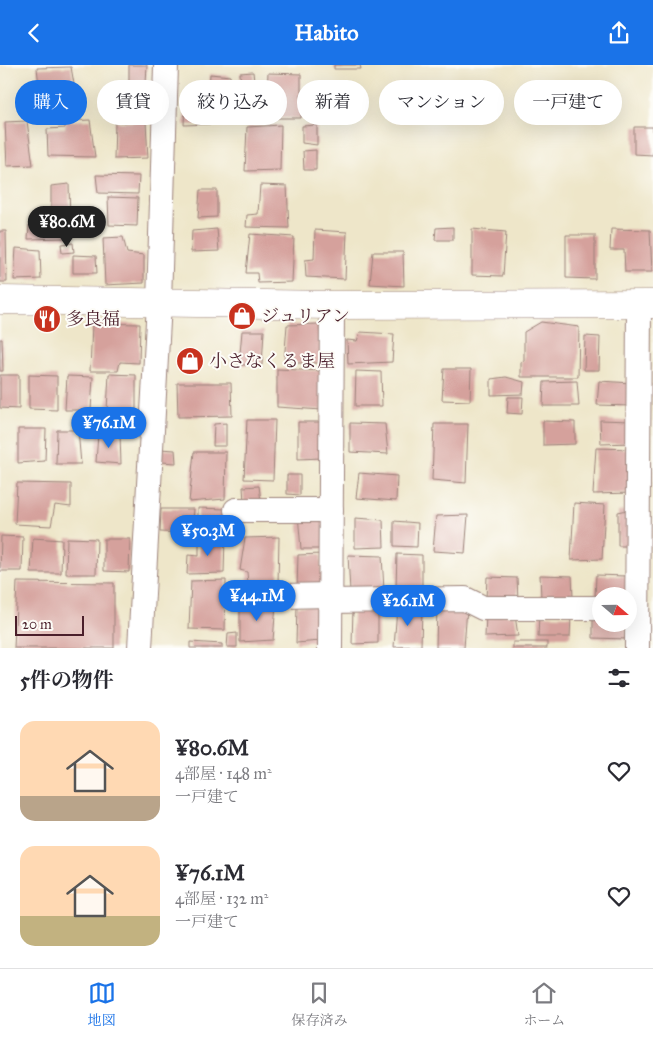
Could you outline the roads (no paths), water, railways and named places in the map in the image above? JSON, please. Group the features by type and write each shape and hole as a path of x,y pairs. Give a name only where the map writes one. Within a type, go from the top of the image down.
{"street":[{"path":"140,648 158,303 166,65"},
{"path":"0,300 332,305 646,304 634,587"},
{"path":"330,648 332,305"},
{"path":"236,510 331,510"},
{"path":"235,597 465,599 483,608 592,608"},
{"path":"636,633 637,648"}],"place":[{"name":"ジュリアン","path":"242,316"},
{"name":"多良福","path":"47,319"},
{"name":"小さなくるま屋","path":"190,361"}]}
